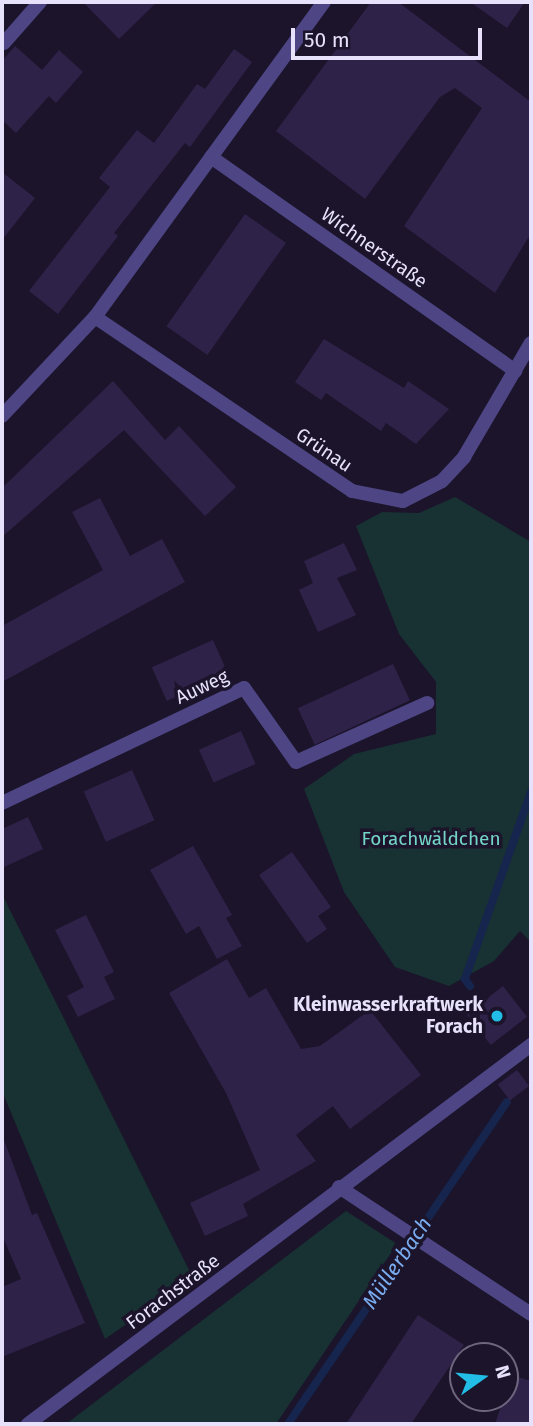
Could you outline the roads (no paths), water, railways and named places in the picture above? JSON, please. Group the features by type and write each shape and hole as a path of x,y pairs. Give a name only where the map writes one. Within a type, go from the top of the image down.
{"street":[{"path":"4,43 40,2"},
{"path":"2,416 95,317 324,2"},
{"name":"Wichnerstraße","path":"211,157 515,370"},
{"name":"Grünau","path":"95,317 352,491 402,501 442,481 464,457 531,343"},
{"name":"Auweg","path":"2,803 244,688 296,762 427,703"},
{"name":"Forachstraße","path":"28,1424 339,1187 531,1045"},
{"path":"339,1187 531,1314"}],"waterway":[{"name":"Müllerbach","path":"470,986 465,979 531,792"},
{"name":"Müllerbach","path":"288,1424 507,1102"}],"place":[{"name":"Kleinwasserkraftwerk Forach","path":"497,1016"}],"park label":[{"name":"Forachwäldchen","path":"431,839"}]}
